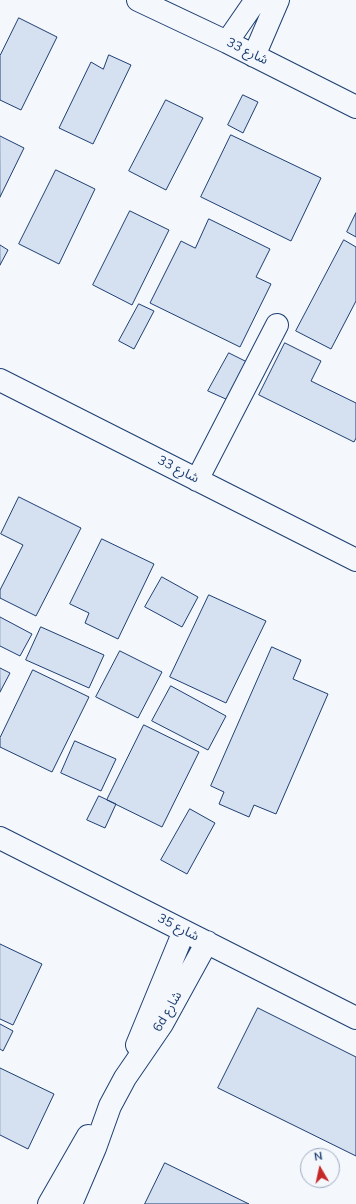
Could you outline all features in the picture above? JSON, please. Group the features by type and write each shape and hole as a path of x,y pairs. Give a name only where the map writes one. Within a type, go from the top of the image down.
{"street":[{"name":"شارع 33","path":"138,0 356,107"},
{"path":"226,42 256,0"},
{"path":"254,56 278,0"},
{"path":"197,480 278,325"},
{"name":"شارع 33","path":"0,380 356,560"},
{"name":"شارع 35","path":"0,838 356,1018"},
{"name":"6d شارع","path":"126,1078 140,1036 184,931"},
{"name":"6d شارع","path":"49,1204 84,1142 110,1106 126,1078 162,1024 207,942"},
{"name":"6d شارع","path":"71,1204 110,1106"}],"building":[{"path":"19,18 57,37 21,110 0,100 0,56"},
{"path":"109,55 131,65 93,144 59,128 91,62 103,69"},
{"path":"243,95 258,102 243,133 228,125"},
{"path":"166,100 203,118 166,190 129,171"},
{"path":"231,135 321,178 291,241 201,197"},
{"path":"0,136 24,148 0,197"},
{"path":"56,170 95,189 59,264 19,244"},
{"path":"130,211 169,230 132,305 93,285"},
{"path":"356,213 356,237 347,232"},
{"path":"209,219 270,249 256,277 271,284 240,347 150,303 181,241 195,248"},
{"path":"344,240 356,247 356,301 331,349 296,331"},
{"path":"0,245 8,250 0,265"},
{"path":"139,304 154,311 134,349 119,341"},
{"path":"285,343 321,361 311,381 356,403 356,438 354,442 259,395"},
{"path":"229,353 247,362 228,400 208,391"},
{"path":"19,497 81,528 36,616 0,598 0,590 23,545 1,534"},
{"path":"102,539 154,564 118,639 85,623 89,613 70,604"},
{"path":"162,577 198,597 182,627 145,607"},
{"path":"209,595 266,621 226,703 170,677"},
{"path":"0,617 32,634 20,656 0,646"},
{"path":"41,627 104,655 89,688 26,660"},
{"path":"272,647 301,660 293,679 328,694 276,814 254,805 249,817 219,804 224,792 211,786"},
{"path":"120,651 162,672 138,718 96,697"},
{"path":"0,668 10,673 0,692"},
{"path":"33,670 89,697 52,772 0,747 0,738"},
{"path":"171,686 226,716 208,750 152,721"},
{"path":"144,725 199,752 162,827 107,800"},
{"path":"75,741 116,759 101,791 61,773"},
{"path":"99,796 116,804 105,828 87,820"},
{"path":"190,809 215,823 187,874 161,860"},
{"path":"0,944 42,964 13,1025 0,1019"},
{"path":"258,1008 356,1057 356,1156 340,1148 218,1088"},
{"path":"0,1024 13,1031 3,1051 0,1049"},
{"path":"0,1068 54,1094 28,1149 0,1135"},
{"path":"165,1163 249,1204 145,1204"}]}
